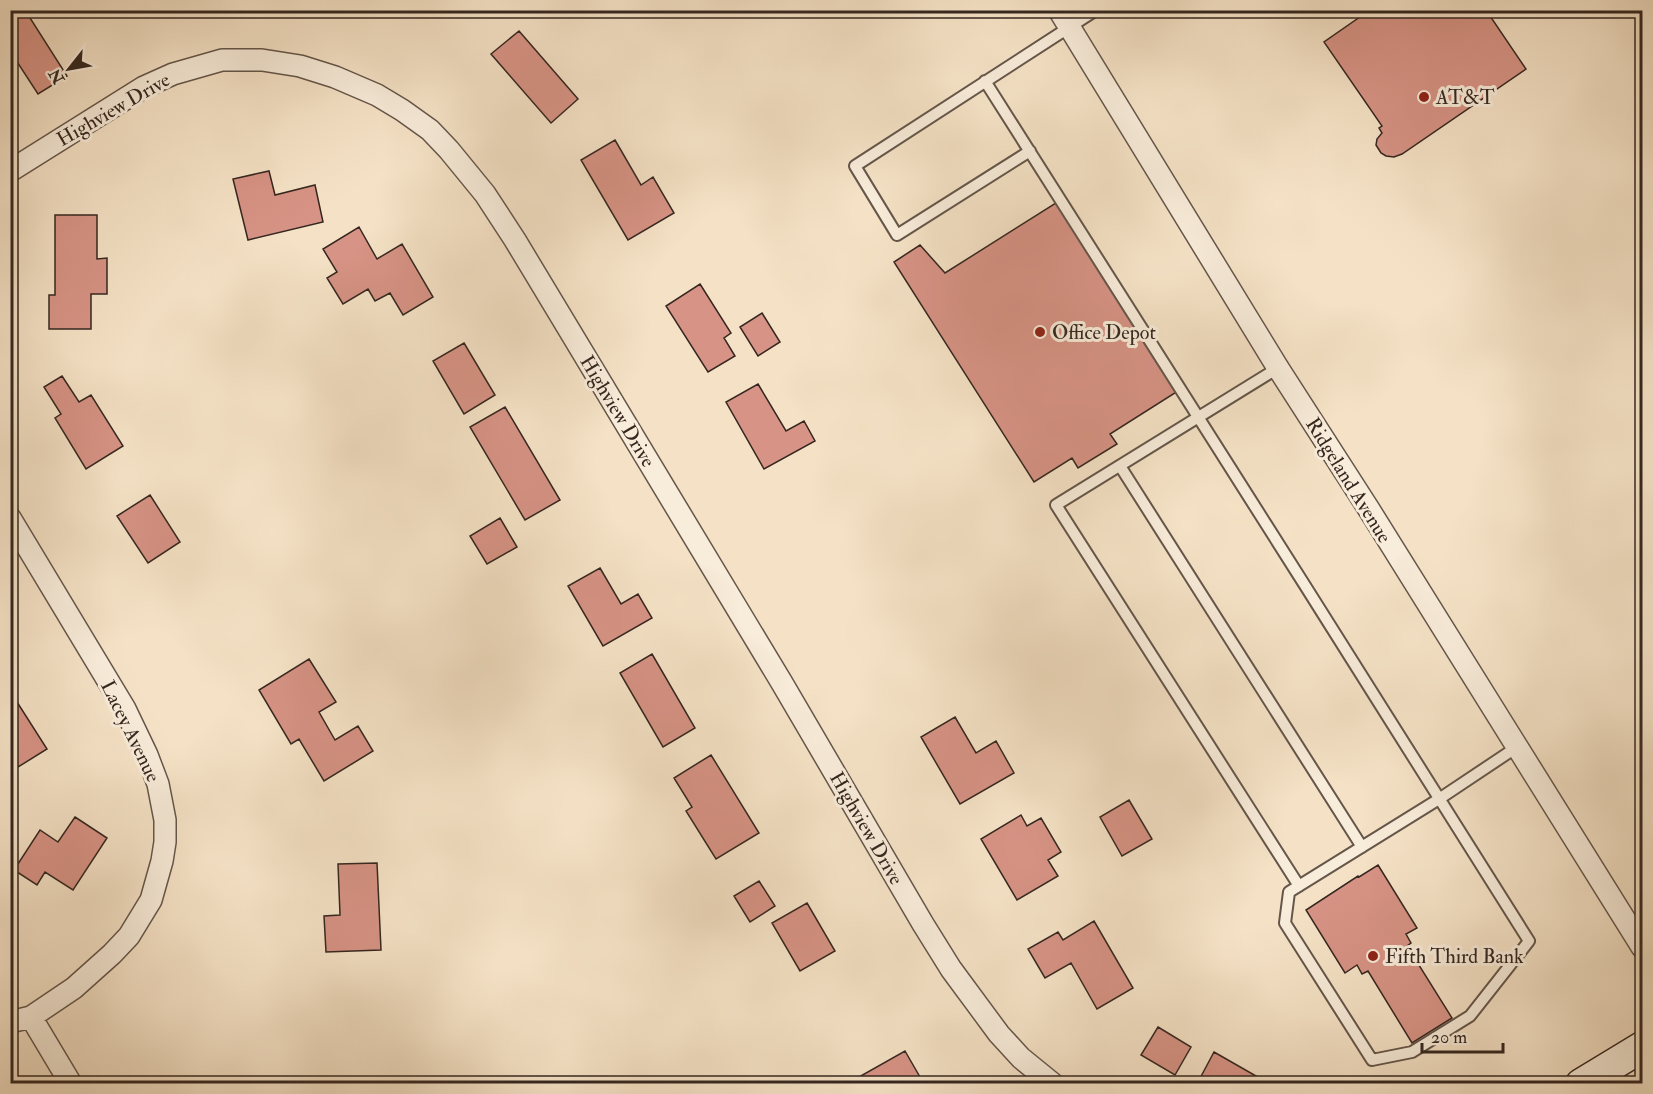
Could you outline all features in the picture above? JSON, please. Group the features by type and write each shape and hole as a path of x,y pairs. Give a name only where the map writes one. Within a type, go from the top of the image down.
{"main road":[{"path":"1581,1083 1642,1047"}],"street":[{"name":"Ridgeland Avenue","path":"1064,19 1278,368 1642,947"},
{"name":"Highview Drive","path":"10,171 144,87 172,74 222,60 262,60 300,66 335,77 377,95 430,130 485,194 515,240 951,969 999,1034 1021,1058 1053,1083"},
{"name":"Lacey Avenue","path":"10,518 124,709 147,755 158,784 165,820 162,861 151,900 129,936 74,988 31,1017"},
{"path":"10,1022 31,1017 71,1083"}],"lane":[{"path":"1030,151 897,235 855,166 985,81 1064,19 1096,10"},
{"path":"985,81 1030,151 1439,799 1528,941 1470,1016 1412,1052 1372,1060 1285,923 1289,892 1439,799 1517,747"},
{"path":"1278,368 1056,505 1299,886"},
{"path":"1120,466 1362,847"}],"building":[{"path":"10,10 25,10 67,76 38,94 10,51"},
{"name":"AT&T","path":"1370,10 1486,10 1526,69 1402,154 1394,157 1386,156 1376,145 1382,133 1379,128 1382,126 1324,42"},
{"path":"519,31 578,99 551,123 491,54"},
{"path":"615,140 641,185 653,177 674,213 628,240 581,160"},
{"path":"269,171 275,195 315,185 323,222 248,240 233,179"},
{"name":"Office Depot","path":"1059,201 1178,391 1110,434 1117,444 1078,468 1072,458 1034,482 894,262 920,245 945,273"},
{"path":"55,215 97,215 97,259 107,258 107,294 91,294 91,329 49,329 49,295 55,295"},
{"path":"359,227 377,259 402,244 433,297 403,315 390,293 375,301 368,289 343,304 327,278 337,272 323,249"},
{"path":"700,284 731,333 724,338 735,356 708,372 666,306"},
{"path":"762,313 780,342 758,356 740,327"},
{"path":"464,343 495,395 464,414 433,361"},
{"path":"62,376 79,402 91,395 123,446 86,469 55,418 61,414 44,387"},
{"path":"758,384 786,431 804,421 815,441 764,469 726,402"},
{"path":"505,407 560,500 525,520 470,427"},
{"path":"150,495 180,542 148,563 117,516"},
{"path":"500,518 517,547 487,564 470,536"},
{"path":"600,568 621,604 638,594 652,618 603,646 568,586"},
{"path":"652,654 695,728 663,747 620,673"},
{"path":"309,659 336,702 319,712 335,740 358,726 373,751 324,781 299,739 291,744 259,690"},
{"path":"10,691 47,749 10,772"},
{"path":"955,717 976,753 996,741 1014,773 960,804 921,737"},
{"path":"711,755 759,833 716,859 686,811 692,807 674,778"},
{"path":"1129,800 1152,839 1122,856 1100,817"},
{"path":"1021,815 1027,826 1041,818 1061,852 1048,860 1058,876 1017,900 981,839"},
{"path":"75,817 107,838 73,890 45,872 37,885 14,870 40,830 58,842"},
{"path":"377,863 381,950 326,952 324,916 340,915 338,864"},
{"name":"Fifth Third Bank","path":"1378,865 1417,928 1406,934 1411,943 1407,946 1452,1018 1412,1043 1368,971 1362,974 1357,965 1345,973 1306,910"},
{"path":"759,881 775,906 750,922 734,896"},
{"path":"807,903 835,951 800,971 772,923"},
{"path":"1094,921 1133,988 1097,1009 1071,963 1045,978 1028,949 1058,932 1063,940"},
{"path":"1158,1027 1191,1047 1175,1075 1141,1055"},
{"path":"905,1051 924,1084 851,1084 850,1082"},
{"path":"1214,1052 1270,1084 1197,1084"}],"place":[{"name":"AT&T","path":"1424,97"},
{"name":"Office Depot","path":"1040,332"},
{"name":"Fifth Third Bank","path":"1373,956"}]}
